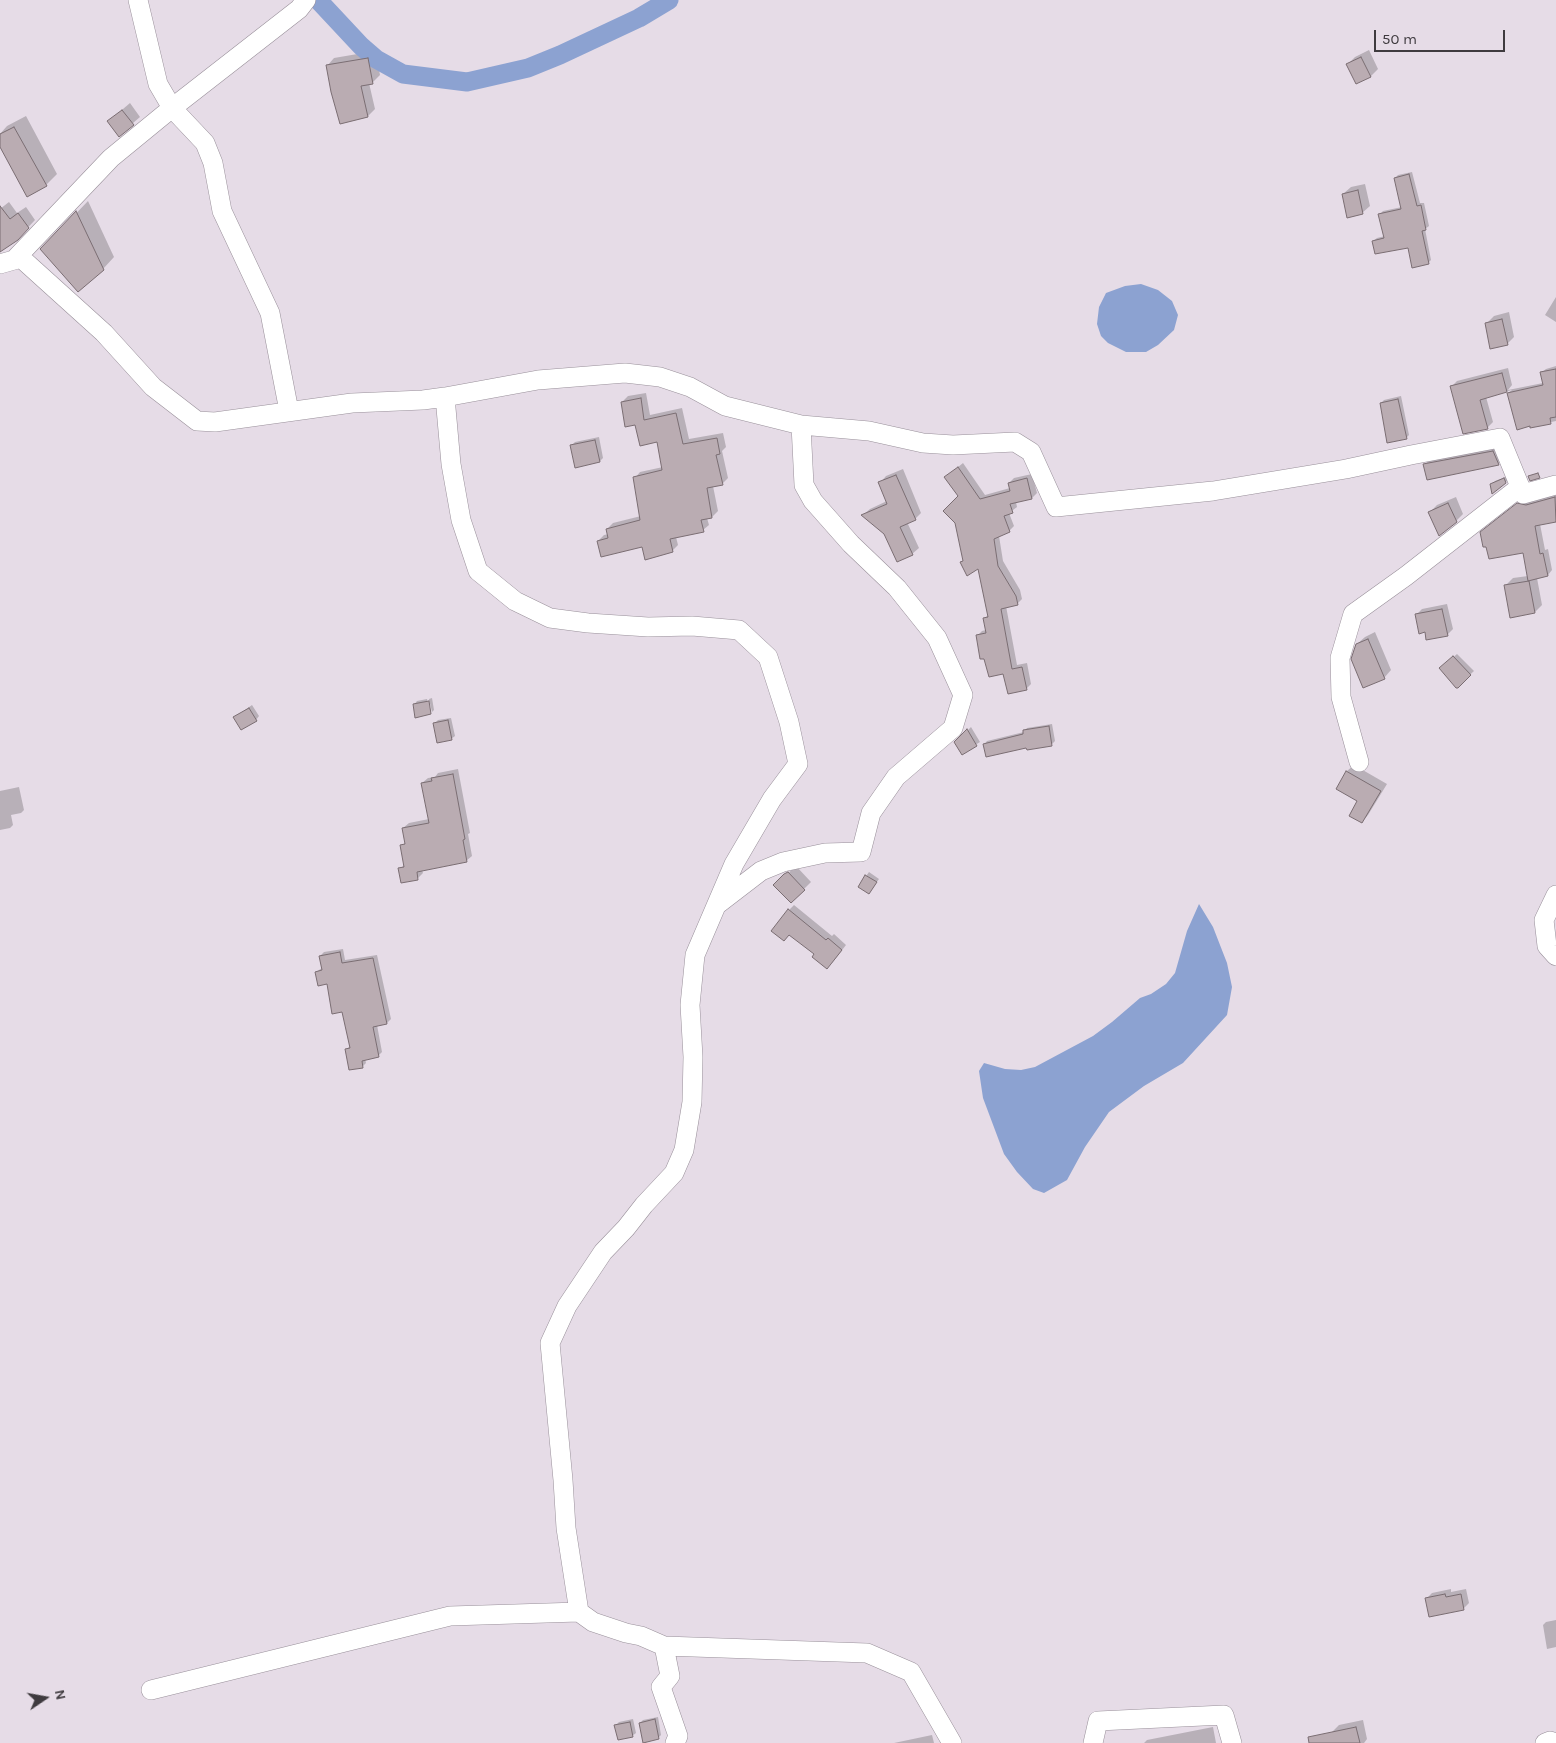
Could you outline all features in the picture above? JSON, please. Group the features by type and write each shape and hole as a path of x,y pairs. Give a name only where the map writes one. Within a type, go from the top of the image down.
{"street":[{"path":"138,0 158,84 172,108 204,142 213,163 222,211 270,312 289,411"},
{"path":"8,262 111,158 302,4"},
{"path":"8,262 21,258 104,334 153,387 197,421 215,422 352,403 422,400 538,380 625,373 660,377 690,387 725,406 801,425 869,430 923,443 953,445 1015,442 1032,452 1056,507 1214,490 1346,469 1411,454 1500,438 1523,494 1556,485"},
{"path":"444,397 461,520 478,571 515,601 550,618 588,623 648,627 692,626 740,630 768,657 789,722 798,764 772,799 734,864 695,955 690,1004 693,1057 692,1102 684,1150 674,1173 644,1204 626,1228 603,1252 566,1306 550,1343 566,1528 580,1612"},
{"path":"717,904 760,871 783,862 825,854 861,852 871,813 896,777 953,728 963,695 950,671 937,638 897,588 851,544 813,501 804,485 801,425"},
{"path":"1359,762 1341,697 1340,658 1353,614 1406,576 1520,487"},
{"path":"1556,895 1544,920 1547,946 1556,956"},
{"path":"151,1690 450,1616 580,1612 593,1622 641,1636 664,1646 867,1653 911,1672 952,1743"},
{"path":"664,1646 670,1676 661,1687 678,1736 675,1743"},
{"path":"1093,1743 1098,1721 1224,1715 1232,1743"},
{"path":"1545,1743 1550,1741 1556,1743"}],"water":[{"path":"1141,284 1158,290 1172,301 1178,315 1174,330 1158,345 1146,352 1126,352 1108,343 1101,336 1097,324 1099,307 1106,293 1125,286"},
{"path":"1199,904 1213,927 1227,963 1232,987 1227,1015 1183,1063 1144,1086 1109,1112 1085,1147 1067,1180 1044,1193 1033,1189 1004,1154 983,1098 979,1071 984,1063 1005,1069 1021,1070 1035,1067 1093,1036 1140,998 1151,994 1166,984 1175,973 1187,931"}],"building":[{"path":"1361,57 1371,77 1356,84 1346,64"},
{"path":"368,58 373,84 361,86 368,117 340,124 326,65"},
{"path":"122,110 134,125 119,137 107,121"},
{"path":"14,127 47,186 27,197 0,147 0,134"},
{"path":"1409,174 1417,206 1421,205 1426,230 1422,231 1429,264 1412,268 1408,248 1375,254 1372,241 1384,238 1378,214 1401,209 1394,178"},
{"path":"1358,190 1363,214 1347,218 1342,194"},
{"path":"0,206 10,219 18,213 29,228 18,240 0,252"},
{"path":"76,211 104,270 78,292 40,249"},
{"path":"1502,319 1508,345 1490,349 1485,323"},
{"path":"1556,369 1556,417 1550,418 1551,424 1530,428 1530,426 1517,430 1507,393 1543,385 1540,372"},
{"path":"1502,373 1507,392 1480,400 1488,429 1463,434 1450,386"},
{"path":"641,398 644,420 676,413 683,444 717,438 720,454 716,455 723,485 707,488 712,518 701,520 704,532 670,539 673,552 645,560 642,547 601,557 597,541 608,538 606,529 640,520 633,477 662,470 657,442 640,446 635,425 625,427 621,402"},
{"path":"1398,399 1407,439 1387,443 1380,403"},
{"path":"595,440 600,462 575,468 570,445"},
{"path":"1493,451 1499,465 1427,480 1423,464"},
{"path":"958,467 980,499 1010,491 1008,483 1027,478 1032,499 1010,504 1013,513 1004,516 1010,532 994,539 998,566 1016,596 1018,605 1001,609 1012,669 1022,667 1027,690 1008,694 1003,674 989,677 984,659 980,659 976,635 986,633 983,618 988,617 978,569 967,576 960,562 963,561 955,523 943,511 958,496 944,477"},
{"path":"1538,473 1540,478 1530,481 1528,476"},
{"path":"896,475 916,520 900,527 913,555 897,562 884,534 861,515 887,504 878,482"},
{"path":"1504,478 1506,483 1492,494 1490,484"},
{"path":"1555,497 1556,522 1535,526 1540,554 1543,553 1548,576 1528,581 1523,553 1489,559 1486,547 1483,547 1480,532 1517,503 1526,505"},
{"path":"1448,503 1457,522 1439,536 1428,512"},
{"path":"1529,581 1535,613 1510,618 1504,585"},
{"path":"1442,609 1448,636 1426,640 1425,632 1419,634 1415,614"},
{"path":"1368,639 1385,679 1363,688 1351,659 1356,644"},
{"path":"1453,656 1471,675 1458,688 1439,668"},
{"path":"429,701 431,714 415,718 413,704"},
{"path":"249,708 257,721 241,730 233,717"},
{"path":"448,720 452,740 437,743 433,723"},
{"path":"1049,726 1052,746 1027,750 1026,748 986,757 983,744 1023,734 1023,730"},
{"path":"967,729 977,746 962,755 954,742"},
{"path":"1346,771 1381,791 1362,823 1349,816 1357,801 1336,789"},
{"path":"453,774 465,839 463,840 467,862 417,872 418,880 401,883 398,868 404,867 400,845 405,844 402,828 429,823 421,783 432,781 431,778"},
{"path":"788,872 805,890 791,903 773,885"},
{"path":"865,875 877,882 869,894 858,887"},
{"path":"788,909 826,940 828,938 842,950 827,969 812,957 814,954 789,935 784,941 771,931"},
{"path":"340,952 342,963 373,958 387,1024 373,1027 379,1057 362,1061 363,1068 349,1070 345,1049 350,1048 342,1012 332,1014 327,984 318,986 315,972 322,970 319,956"},
{"path":"1445,1594 1446,1597 1461,1594 1464,1610 1429,1617 1425,1598"},
{"path":"655,1719 659,1739 643,1743 639,1723"},
{"path":"630,1722 633,1737 618,1740 614,1725"},
{"path":"1356,1727 1360,1743 1309,1743 1308,1737"}],"waterway":[{"path":"318,0 361,46 376,59 403,74 467,82 528,68 639,18 669,0"}]}
